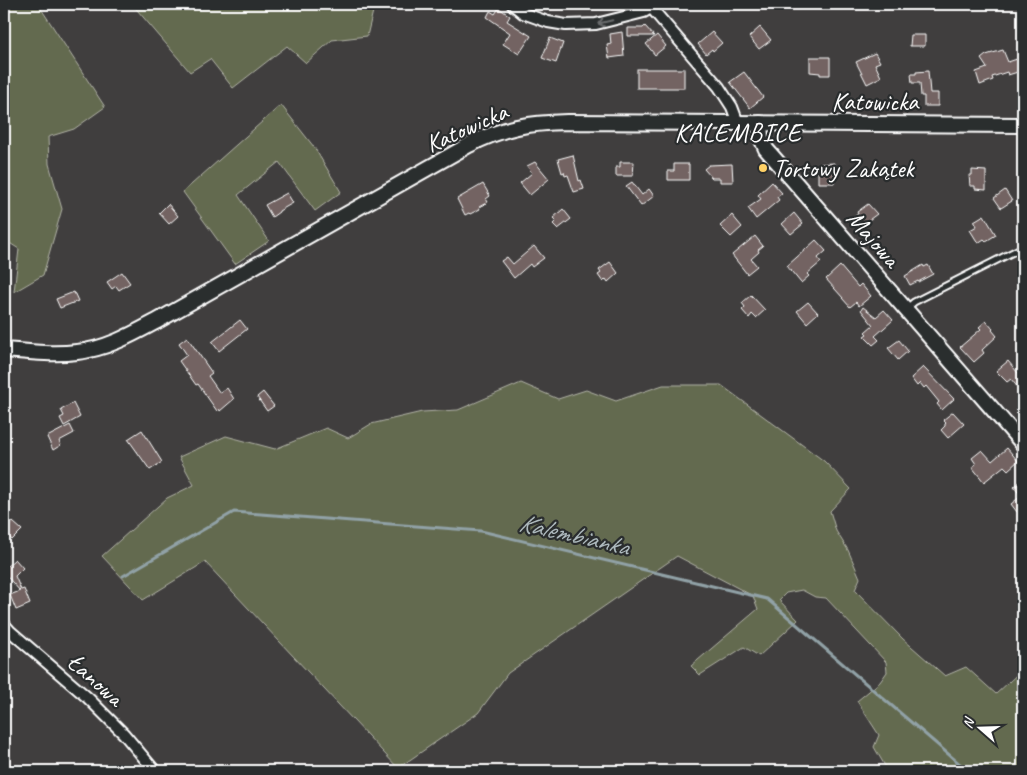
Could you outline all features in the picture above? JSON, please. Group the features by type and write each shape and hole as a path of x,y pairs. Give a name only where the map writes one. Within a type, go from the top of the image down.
{"main road":[{"name":"Katowicka","path":"4,350 51,353 77,352 101,347 117,341 152,324 469,145 509,128 539,122 1023,125"},
{"name":"Majowa","path":"760,123 766,149 1023,444"}],"street":[{"path":"512,4 523,13 548,22 566,25 596,24 644,12 649,6 719,87 732,107 738,123"},
{"name":"Łanowa","path":"4,624 100,710 124,734 154,771"}],"lane":[{"path":"906,309 914,302 1023,247"}],"green space":[{"path":"4,4 38,4 105,107 74,129 48,137 49,164 62,209 43,275 14,292 19,249 8,242 4,248"},
{"path":"132,4 362,4 374,7 367,36 332,40 306,63 287,46 233,88 210,59 190,72"},
{"path":"281,105 314,147 341,192 315,211 279,162 238,195 269,241 235,264 183,192"},
{"path":"521,383 558,399 586,390 616,401 663,385 721,385 824,461 851,489 830,511 836,531 848,550 860,578 855,590 903,639 945,676 966,667 996,694 1023,669 1023,771 888,771 874,747 879,735 857,701 880,682 887,672 886,662 826,598 815,597 802,590 786,593 779,600 798,620 759,656 744,647 700,675 691,666 758,609 753,596 677,556 508,673 478,713 398,768 205,562 143,600 102,556 167,498 194,485 179,457 226,436 275,449 326,428 348,438 371,424 422,412 458,410"}],"building":[{"path":"499,8 510,16 507,21 531,36 519,54 503,44 510,33 487,17 490,11 495,14"},
{"path":"645,26 654,36 628,36 628,28 643,28"},
{"path":"760,27 771,40 759,49 749,37"},
{"path":"622,32 624,56 609,58 607,45 611,44 610,34"},
{"path":"712,32 722,43 706,54 698,44"},
{"path":"657,35 666,46 655,55 646,44"},
{"path":"911,35 925,35 925,46 910,46"},
{"path":"550,38 563,43 556,63 542,58"},
{"path":"1003,50 1008,62 1017,59 1021,71 1008,75 1007,72 992,77 993,80 980,85 976,72 987,68 981,59 986,55"},
{"path":"875,53 880,62 875,64 881,77 867,84 856,62"},
{"path":"810,57 830,57 830,75 810,72"},
{"path":"637,69 684,69 684,88 637,88"},
{"path":"928,71 930,93 938,93 938,106 924,106 924,96 921,96 920,83 912,83 911,74"},
{"path":"744,72 763,97 750,108 730,82"},
{"path":"573,155 579,181 581,180 584,189 574,192 568,175 565,176 564,172 562,173 558,159"},
{"path":"535,162 549,179 530,195 520,183 532,173 527,166"},
{"path":"620,162 634,162 633,176 616,176 616,167 620,167"},
{"path":"834,163 834,183 818,183 818,164"},
{"path":"674,164 689,164 689,180 668,180 668,171 674,171"},
{"path":"732,164 733,182 720,182 720,178 712,178 704,169 709,165"},
{"path":"972,170 986,171 986,190 975,189 975,186 970,186 969,175 972,175"},
{"path":"632,182 642,195 649,189 654,196 641,206 626,186"},
{"path":"772,182 782,193 777,197 779,200 756,219 748,208 761,199 758,195"},
{"path":"483,184 490,196 486,199 488,202 479,207 480,209 465,215 457,199"},
{"path":"1005,190 1012,201 1001,208 994,198"},
{"path":"287,193 293,203 272,217 265,205"},
{"path":"168,204 178,216 169,224 159,213"},
{"path":"868,204 877,214 858,228 851,219"},
{"path":"563,209 571,219 558,229 553,224 556,221 553,218"},
{"path":"794,213 803,224 791,234 782,224"},
{"path":"732,215 742,227 731,237 720,226"},
{"path":"984,215 996,235 978,243 970,230 977,226 974,221"},
{"path":"755,236 763,246 751,259 757,266 747,274 732,255"},
{"path":"816,240 826,251 818,258 821,262 807,274 809,276 801,283 787,266"},
{"path":"534,246 544,258 532,267 530,264 514,278 501,261 507,257 513,264"},
{"path":"610,262 618,273 608,282 606,279 603,282 598,275 601,273 599,270"},
{"path":"923,265 924,267 928,265 933,274 910,285 905,276"},
{"path":"840,266 858,287 861,284 871,296 859,306 856,302 850,307 826,279"},
{"path":"122,272 130,283 119,290 116,286 112,289 107,282"},
{"path":"74,292 78,301 60,308 56,299"},
{"path":"751,295 765,310 756,318 752,314 749,318 742,310 745,307 742,303"},
{"path":"808,302 818,313 807,323 797,311"},
{"path":"863,307 876,317 884,310 893,320 875,336 879,340 873,345 864,336 867,334 865,332 873,325 861,310"},
{"path":"240,320 247,329 219,351 212,342"},
{"path":"986,321 997,336 982,350 984,353 974,362 960,347 981,329 979,327"},
{"path":"187,337 212,373 208,376 220,393 227,388 234,399 220,411 219,409 217,411 179,361 187,355 179,343"},
{"path":"899,340 908,351 898,360 888,348"},
{"path":"1008,361 1023,379 1023,394 1011,379 1007,382 996,371"},
{"path":"923,367 954,399 942,410 937,404 939,402 926,386 924,388 920,383 917,386 911,378"},
{"path":"263,392 274,406 267,411 257,397"},
{"path":"73,403 80,417 64,426 60,418 64,416 61,410"},
{"path":"953,412 964,424 948,438 941,430 946,423 943,420"},
{"path":"70,425 74,433 59,441 61,445 53,450 47,437"},
{"path":"142,430 162,462 150,470 128,439"},
{"path":"1007,448 1018,461 1008,470 1004,466 984,482 972,467 976,464 972,458 982,450 992,461"},
{"path":"1023,479 1023,506 1017,512 1011,504 1021,496 1014,487"},
{"path":"13,522 22,530 12,540 4,532"},
{"path":"15,559 23,568 15,576 21,590 24,589 30,604 16,610 10,595 20,591 4,573 4,569"}],"waterway":[{"name":"Kalembianka","path":"123,576 234,512 481,531 767,599 968,771"}],"place":[{"name":"Tortowy Zakątek","path":"763,168"}],"district":[{"name":"KALEMBICE","path":"738,132"}]}
